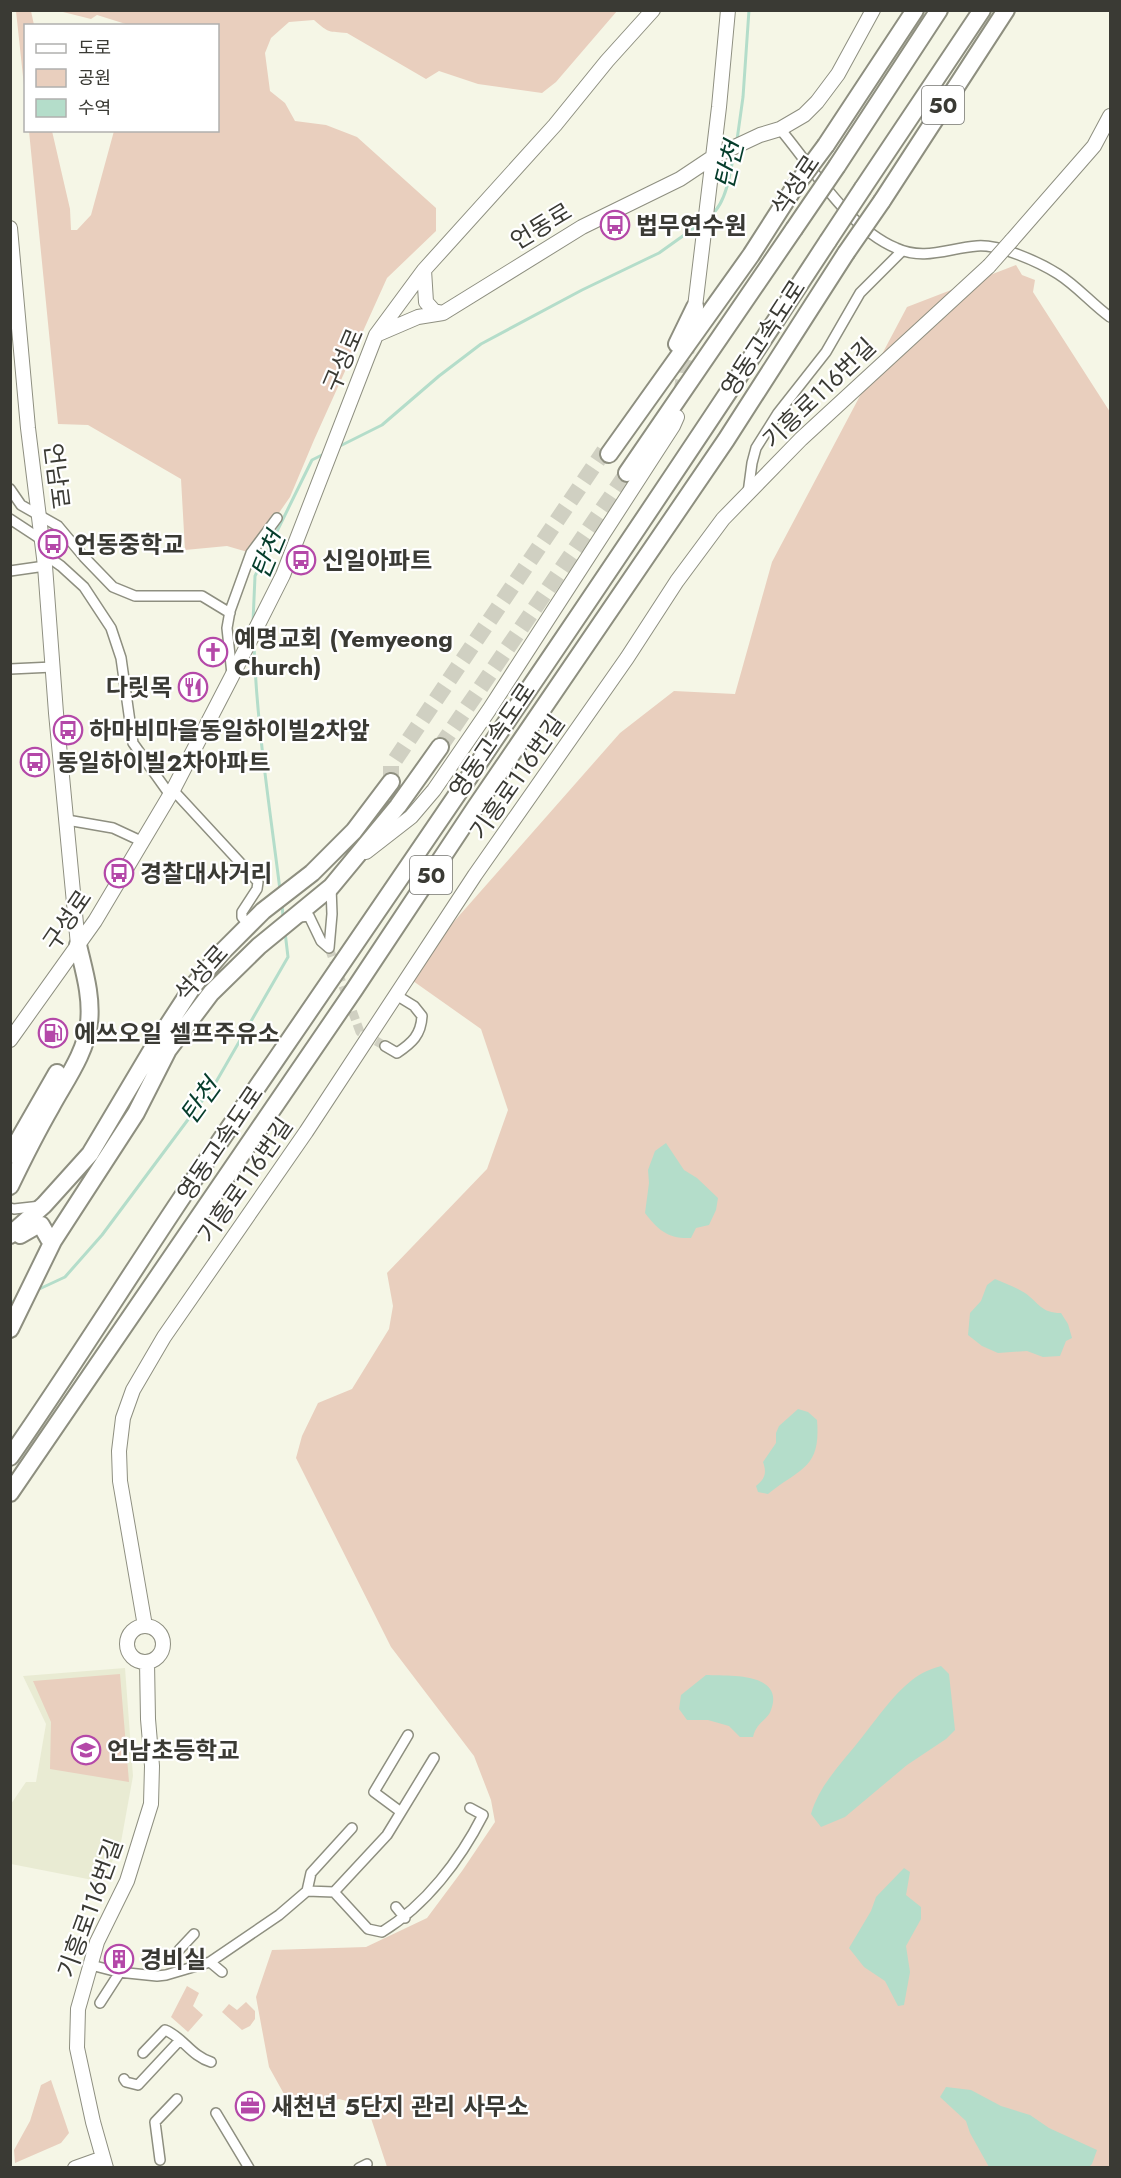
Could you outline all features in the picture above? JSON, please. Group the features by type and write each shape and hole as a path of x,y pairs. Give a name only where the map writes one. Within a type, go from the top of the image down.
{"highway":[{"name":"석성로","path":"695,307 680,339 606,452 751,255 915,10"},
{"name":"석성로","path":"627,472 794,230 939,10"},
{"name":"영동고속도로","path":"10,1457 68,1374 195,1179 708,425 982,10"},
{"name":"영동고속도로","path":"10,1493 726,440 1006,10"},
{"name":"석성로","path":"12,1327 53,1241 136,1113 168,1050 211,993 266,940 326,891 353,862 398,806 440,747"},
{"name":"석성로","path":"10,1235 44,1205 90,1154 194,985 263,911 312,873 354,831 392,783"},
{"path":"10,1186 78,1058 89,1026 89,994 78,945"},
{"path":"10,1155 73,1044 80,1011 78,945"},
{"path":"10,1239 41,1226 49,1239 53,1241"}],"main road":[{"name":"구성로","path":"10,1040 95,921 172,792 283,574 376,334 424,270 555,125 653,10"},
{"path":"695,307 699,260 714,157 728,10"},
{"path":"780,129 804,115 823,94 838,74 873,10"},
{"name":"기흥로116번길","path":"145,1626 120,1481 118,1451 123,1418 133,1390 164,1337 306,1132 475,875 627,658 677,581 723,519 886,359 989,266 1094,146 1110,116"},
{"name":"언동로","path":"376,334 418,316 443,313 582,226 680,179 714,157 756,137 780,129"},
{"name":"언남로","path":"10,228 28,428 44,560 78,945"},
{"path":"424,270 426,302 434,311 443,313"},
{"path":"353,862 411,817 434,790 489,710 677,417"},
{"path":"145,1626 156,1630 162,1640 157,1657 141,1662 131,1656 126,1646 133,1630 145,1626"},
{"name":"기흥로116번길","path":"105,2163 93,2122 77,2048 78,2009 97,1942 127,1881 151,1804 152,1766 147,1662"},
{"path":"75,2168 105,2163"}],"street":[{"path":"780,129 841,207 871,234 902,250 928,254 946,253 977,246 1004,250 1056,273 1110,317"},
{"path":"747,495 756,448 778,412 826,352 860,293 902,250"},
{"path":"756,448 755,461 758,465 770,468 777,464"},
{"path":"10,489 21,505 58,526 113,587 135,596 202,596 230,613"},
{"path":"232,676 227,628 230,613 251,552 277,518"},
{"path":"10,519 42,540"},
{"path":"10,571 44,560 61,566 84,587 111,628 121,658 133,743 172,792 258,882 257,889 242,912 242,917 249,925"},
{"path":"10,669 53,667"},
{"path":"67,820 113,828 141,842"},
{"path":"300,917 309,916 321,941 329,948 332,914 326,891"},
{"path":"385,1046 397,1053 417,1037 421,1027 422,1016 414,1006 396,994"},
{"path":"10,1208 44,1205"},
{"path":"400,1812 374,1792 408,1735"},
{"path":"334,1892 387,1835 434,1758"},
{"path":"307,1891 334,1892 369,1929 382,1932 405,1918 457,1860 483,1815 470,1808"},
{"path":"91,1965 120,1972 166,1975 210,1962 279,1915 307,1891 311,1873 352,1828"},
{"path":"396,1907 405,1918"},
{"path":"179,1950 194,1934"},
{"path":"210,1962 222,1972"},
{"path":"100,2004 120,1972"},
{"path":"143,2053 165,2030 172,2033 200,2059 211,2062"},
{"path":"124,2079 126,2082 138,2085 180,2040"},
{"path":"160,2160 155,2122 177,2099"},
{"path":"216,2113 249,2168"}],"shaded area":[{"name":"언남초등학교","path":"125,1668 133,1776 121,1842 103,1882 11,1864 11,1804 26,1782 36,1782 46,1724 23,1676"}],"green space":[{"path":"16,11 31,11 34,24 24,24 24,86"},
{"path":"59,11 617,11 556,82 542,93 478,84 439,71 426,79 347,33 329,31 314,20 289,22 271,38 265,53 270,91 285,103 295,121 326,125 357,137 436,208 436,231 387,278 290,497 251,553 227,546 185,550 181,479 88,425 58,424 29,132 52,132 70,209 71,230 77,230 91,215 114,132 219,132 219,24 126,24 97,15 91,19"},
{"path":"1016,265 1022,275 1035,280 1033,292 1110,412 1110,2167 387,2167 367,2106 339,2099 303,2110 284,2094 269,2067 256,1997 272,1950 366,1947 427,1918 495,1822 491,1800 474,1756 391,1647 296,1458 302,1436 318,1403 352,1389 389,1329 393,1306 387,1273 487,1169 508,1110 481,1029 406,976 620,733 674,691 735,694 772,562 907,307"},
{"path":"120,1674 129,1782 50,1769 51,1722 33,1681"},
{"path":"187,1986 199,1993 193,2006 203,2015 188,2032 171,2017"},
{"path":"246,2002 255,2011 255,2019 250,2026 242,2030 222,2012 229,2004 237,2010"},
{"path":"51,2080 69,2133 61,2143 15,2163 14,2150 30,2121 41,2085"}],"water":[{"path":"666,1143 684,1170 697,1178 718,1198 716,1210 709,1225 696,1228 691,1238 676,1237 664,1232 645,1213 649,1183 648,1170 655,1151"},
{"path":"995,1279 1021,1291 1041,1307 1054,1313 1061,1313 1068,1324 1072,1338 1066,1341 1060,1356 1043,1357 1027,1351 998,1353 982,1346 968,1335 970,1313 981,1301 987,1285"},
{"path":"798,1409 808,1412 817,1420 816,1448 812,1458 799,1472 768,1494 758,1492 756,1486 765,1473 763,1462 776,1443 779,1426"},
{"path":"941,1666 949,1674 955,1730 946,1739 907,1765 845,1817 821,1827 811,1814 820,1792 833,1773 898,1693 919,1675"},
{"path":"706,1675 740,1676 763,1682 770,1689 773,1698 771,1710 753,1737 740,1737 729,1726 708,1720 687,1720 679,1709 681,1695"},
{"path":"904,1868 910,1872 906,1895 921,1907 921,1919 906,1946 910,1972 904,2005 898,2006 885,1981 864,1967 849,1948 871,1911 876,1897"},
{"path":"946,2087 971,2090 1001,2106 1030,2115 1049,2128 1097,2150 1092,2164 1088,2168 989,2167 966,2121 940,2097"}],"waterway":[{"name":"탄천","path":"737,140 743,97 749,10"},
{"name":"탄천","path":"711,215 724,195 734,152"},
{"name":"탄천","path":"338,447 382,425 439,376 481,344 582,290 659,253 701,223"},
{"name":"탄천","path":"253,622 255,576 312,460 324,454"},
{"name":"탄천","path":"254,646 261,738 280,890"},
{"name":"탄천","path":"282,903 283,917"},
{"name":"탄천","path":"35,1291 65,1277 102,1235 216,1082 288,957 285,932"},
{"name":"탄천","path":"10,1303 18,1299"}],"tunnel":[{"path":"680,394 689,342"},
{"path":"391,782 391,766 604,451"},
{"path":"440,747 627,473"},
{"path":"329,948 360,1032 385,1046"}],"place":[{"name":"법무연수원","path":"615,225"},
{"name":"언동중학교","path":"53,544"},
{"name":"신일아파트","path":"301,560"},
{"name":"예명교회 (Yemyeong Church)","path":"213,652"},
{"name":"다릿목","path":"193,687"},
{"name":"하마비마을동일하이빌2차앞","path":"68,730"},
{"name":"동일하이빌2차아파트","path":"35,762"},
{"name":"경찰대사거리","path":"119,873"},
{"name":"에쓰오일 셀프주유소","path":"53,1033"},
{"name":"언남초등학교","path":"86,1750"},
{"name":"경비실","path":"119,1959"},
{"name":"새천년 5단지 관리 사무소","path":"250,2106"}]}
